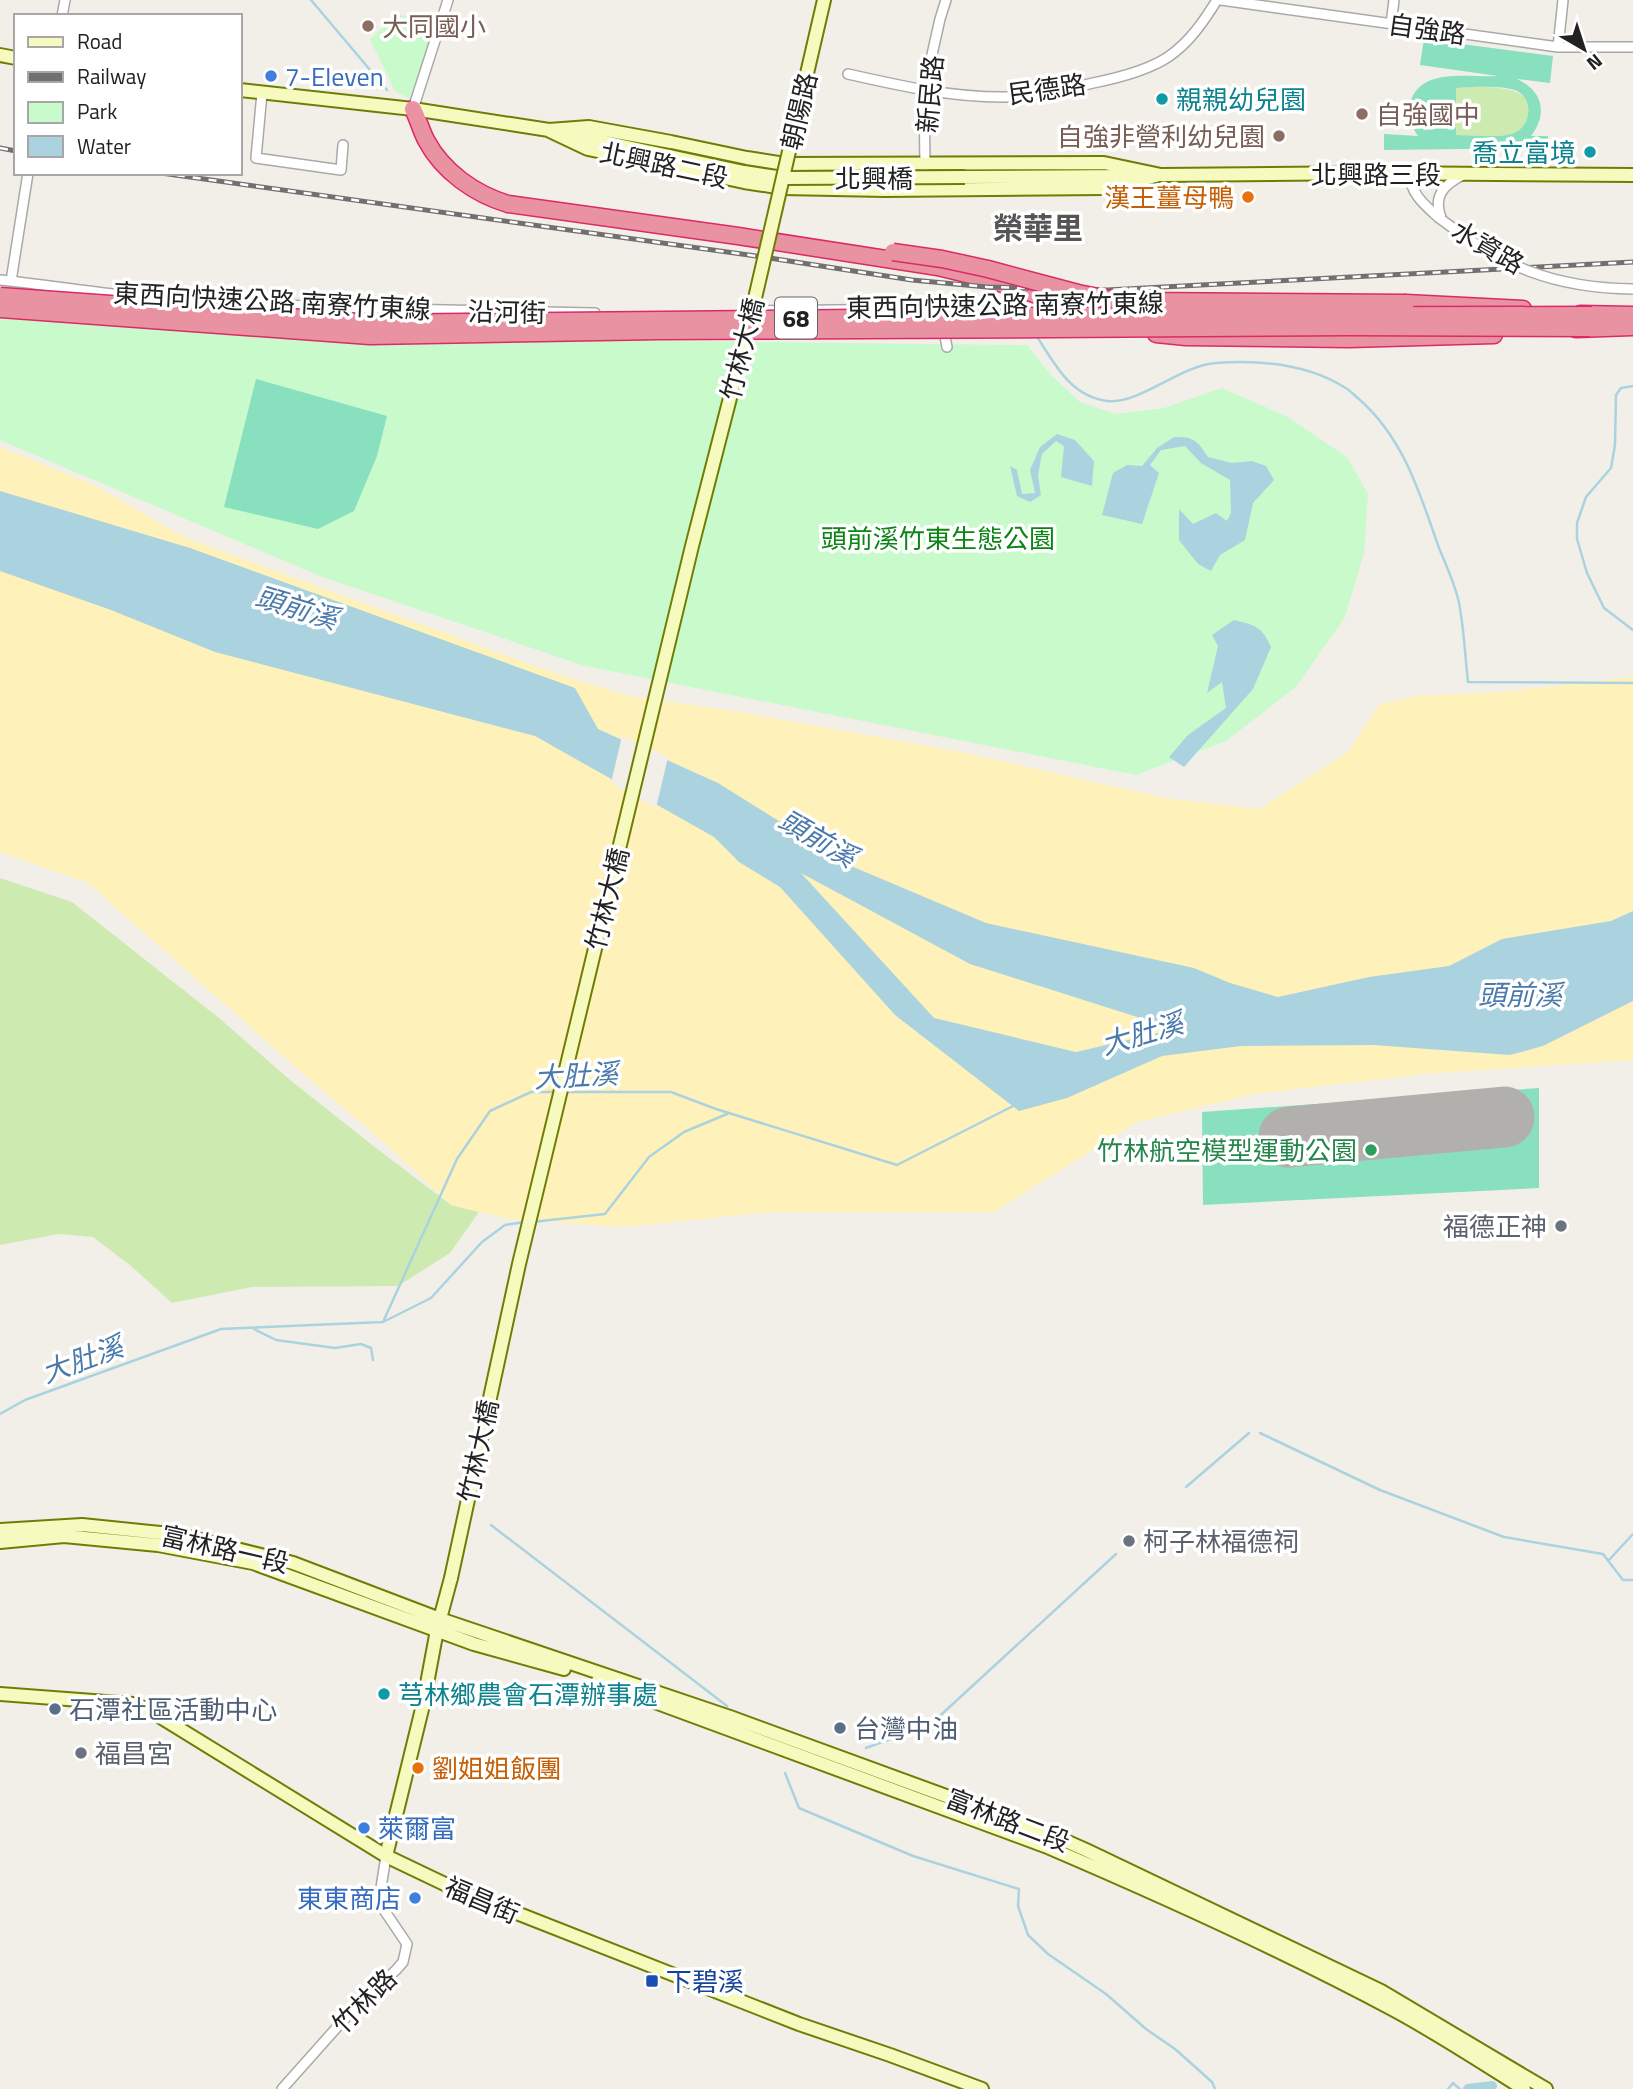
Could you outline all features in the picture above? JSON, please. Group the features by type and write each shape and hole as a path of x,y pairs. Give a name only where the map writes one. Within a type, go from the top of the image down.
{"highway":[{"path":"413,109 427,142 445,164 468,186 491,199 508,204 942,259 1108,299 1482,306 1591,322"},
{"path":"738,232 938,267 1034,294 1108,324 1143,332 1186,337 1349,339 1506,335 1591,322"},
{"name":"東西向快速公路 南寮竹東線","path":"0,296 371,323 1133,315 1591,322 1633,327"},
{"name":"東西向快速公路 南寮竹東線","path":"0,309 370,336 659,331 1348,327 1591,322 1633,315"}],"main road":[{"name":"朝陽路","path":"773,222 824,0"},
{"name":"北興路二段","path":"242,90 413,109 549,130 589,127 785,164"},
{"name":"北興路二段","path":"549,130 588,149 744,182 784,183"},
{"name":"北興橋","path":"549,130 675,156 784,183 965,177 1161,175"},
{"name":"北興路三段","path":"785,164 1104,163 1161,175 1633,175"},
{"name":"北興路三段","path":"784,183 924,189 1105,188 1161,175"},
{"name":"竹林大橋","path":"451,1578 519,1264 773,222"},
{"name":"富林路一段","path":"0,1530 82,1525 180,1535 293,1563 439,1624"},
{"name":"富林路一段","path":"0,1542 64,1536 158,1545 253,1563 439,1624"},
{"name":"竹林路","path":"386,1856 451,1578"},
{"name":"富林路二段","path":"439,1624 474,1644 571,1671 803,1750 1134,1879 1381,1991 1546,2089"},
{"name":"福昌街","path":"0,1694 133,1704 149,1710 386,1856 453,1888 799,2024 890,2054 982,2089"},
{"name":"富林路二段","path":"1134,1879 1394,2010 1524,2089"}],"street":[{"path":"413,109 448,0"},
{"name":"新民路","path":"924,189 924,90 947,0"},
{"name":"民德路","path":"848,74 967,96 1009,97 1058,91 1141,70 1168,57 1205,20 1219,0"},
{"name":"自強路","path":"1219,0 1558,47 1633,47"},
{"path":"1391,24 1394,0"},
{"path":"1558,47 1563,0"},
{"path":"262,93 256,158 341,170 343,145"},
{"name":"水資路","path":"1410,174 1415,192 1442,220 1498,259 1553,279 1633,289"},
{"path":"1442,220 1437,205 1440,195 1450,183 1464,174"},
{"path":"11,281 28,175"},
{"name":"沿河街","path":"0,280 120,295 353,308 610,313 929,309 943,326 947,347"},
{"name":"竹林路","path":"282,2089 347,2016 403,1962 407,1944 382,1907 380,1894 386,1856"}],"green space":[{"path":"397,14 437,22 416,102 395,91 370,39"},
{"path":"1424,39 1553,56 1550,83 1517,79 1533,90 1537,97 1540,119 1531,136 1548,136 1548,148 1384,150 1384,134 1418,136 1411,121 1410,104 1415,92 1423,84 1446,76 1498,76 1420,65","holes":["1496,87 1517,91 1523,95 1528,107 1526,121 1518,131 1511,134 1456,135 1456,88"]},
{"path":"1456,87 1492,87 1517,92 1526,98 1529,107 1526,123 1519,131 1504,135 1455,135"},
{"name":"頭前溪竹東生態公園","path":"0,307 493,339 1027,345 1051,375 1080,402 1116,414 1164,408 1222,388 1286,416 1347,457 1368,494 1364,553 1345,617 1296,687 1226,741 1136,775 585,666 322,577 0,440"},
{"path":"256,379 387,416 377,456 354,511 318,529 224,507"},
{"path":"0,878 72,902 219,1018 290,1080 376,1148 451,1205 479,1212 450,1253 398,1286 252,1287 172,1303 131,1266 93,1237 59,1234 0,1245"},
{"name":"竹林航空模型運動公園","path":"1539,1088 1539,1188 1203,1205 1202,1112"}],"sand":[{"path":"0,447 94,485 186,538 543,669 625,695 746,713 966,753 1165,798 1259,809 1348,752 1380,704 1416,696 1501,692 1633,677 1633,1060 1424,1074 1255,1094 1137,1122 994,1212 768,1212 624,1227 508,1219 451,1205 377,1136 88,883 0,852"}],"water":[{"path":"1057,434 1075,440 1094,461 1092,486 1061,477 1064,446 1056,441 1042,454 1038,475 1041,495 1030,502 1017,496 1010,466 1017,470 1022,494 1035,493 1030,470 1040,447"},
{"path":"1174,437 1186,437 1194,441 1208,457 1232,463 1252,461 1266,466 1274,480 1253,503 1245,540 1220,555 1211,571 1198,564 1179,540 1179,509 1193,524 1216,513 1227,521 1231,513 1230,480 1201,463 1185,446 1161,450 1150,465 1159,473 1142,524 1102,515 1113,473 1127,465 1142,466 1157,448"},
{"name":"頭前溪","path":"0,491 190,548 575,688 598,729 718,783 851,866 986,923 1194,968 1230,983 1278,997 1369,977 1449,966 1502,939 1611,921 1633,911 1633,1001 1543,1046 1510,1055 1374,1045 1241,1046 1162,1056 1067,1098 1019,1111 895,1015 780,887 739,862 714,837 535,736 215,652 111,610 0,571","holes":["801,873 970,964 1175,1029 1076,1052 934,1018"]},
{"path":"1234,620 1257,628 1265,635 1271,647 1253,689 1184,767 1169,757 1188,735 1226,708 1222,682 1207,693 1218,646 1212,635"}],"pier":[{"path":"622,736 668,757 656,808 611,783"}],"waterway":[{"path":"311,0 387,90"},
{"path":"1009,294 1022,311"},
{"path":"1036,335 1064,377 1083,393 1107,401 1133,397 1189,370 1216,363 1282,365 1314,373 1346,388 1375,415 1409,468 1457,596 1468,682 1633,683"},
{"path":"1633,386 1621,388 1616,395 1615,445 1611,468 1586,497 1577,523 1577,539 1587,573 1604,608 1633,630"},
{"name":"大肚溪","path":"0,1414 25,1400 221,1329 383,1322 457,1159 490,1111 531,1092 557,1092"},
{"name":"大肚溪","path":"563,1092 671,1092 716,1109 897,1165 1013,1106"},
{"path":"532,1222 605,1214 649,1157 684,1132 727,1114"},
{"path":"383,1322 431,1298 482,1242 505,1225 525,1222"},
{"path":"254,1329 276,1340 335,1348 361,1344 371,1348 373,1360"},
{"path":"1186,1487 1249,1433"},
{"path":"1260,1433 1380,1490 1504,1537 1603,1554 1623,1580 1633,1580"},
{"path":"491,1525 727,1706"},
{"path":"1608,1561 1633,1534"},
{"path":"866,1748 931,1724 1116,1554"},
{"path":"785,1773 799,1808 913,1856 1019,1889 1018,1906 1028,1935 1048,1954 1106,1994 1146,2029 1175,2049 1212,2082 1215,2089"},
{"path":"1448,2089 1453,2083 1460,2089"},
{"path":"1468,2089 1492,2086"}],"runway":[{"path":"1289,1137 1504,1117"}],"railway":[{"path":"0,148 14,151"},
{"path":"175,175 912,280 987,287 1107,290 1633,262"}],"place":[{"name":"大同國小","path":"368,26"},
{"name":"7-Eleven","path":"271,76"},
{"name":"親親幼兒園","path":"1162,99"},
{"name":"自強國中","path":"1362,114"},
{"name":"自強非營利幼兒園","path":"1279,136"},
{"name":"喬立富境","path":"1590,152"},
{"name":"漢王薑母鴨","path":"1248,197"},
{"name":"竹林航空模型運動公園","path":"1371,1150"},
{"name":"福德正神","path":"1561,1226"},
{"name":"柯子林福德祠","path":"1129,1541"},
{"name":"芎林鄉農會石潭辦事處","path":"384,1694"},
{"name":"石潭社區活動中心","path":"55,1709"},
{"name":"台灣中油","path":"840,1728"},
{"name":"福昌宮","path":"81,1753"},
{"name":"劉姐姐飯團","path":"418,1768"},
{"name":"萊爾富","path":"364,1828"},
{"name":"東東商店","path":"415,1898"},
{"name":"下碧溪","path":"652,1981"}],"district":[{"name":"榮華里","path":"1038,228"}]}
